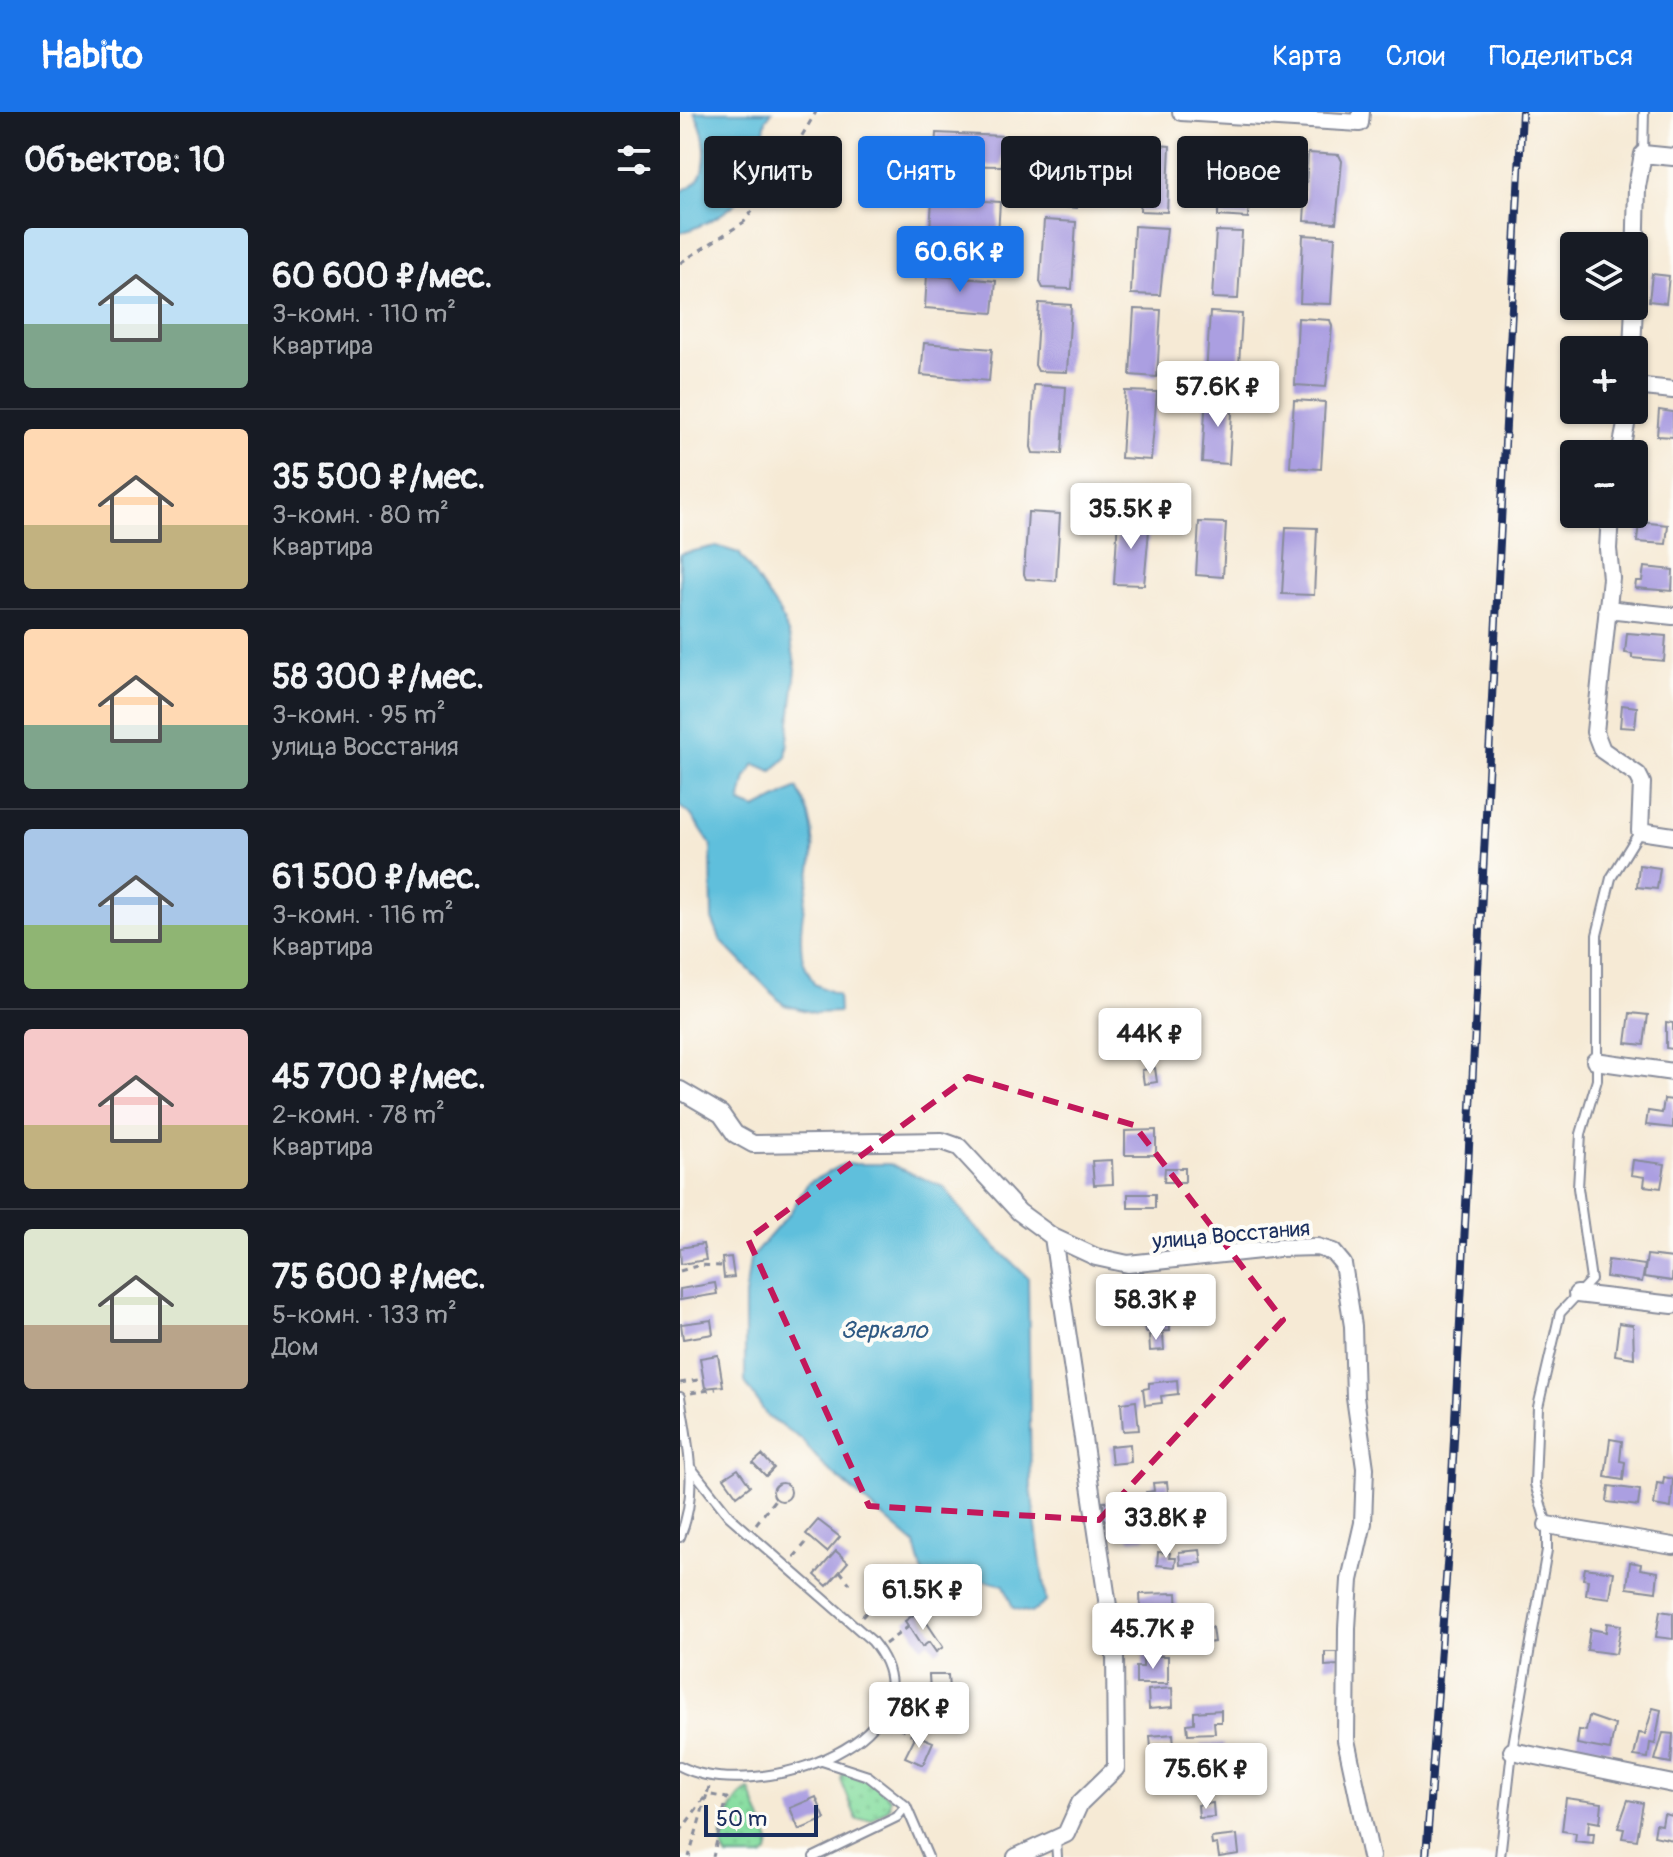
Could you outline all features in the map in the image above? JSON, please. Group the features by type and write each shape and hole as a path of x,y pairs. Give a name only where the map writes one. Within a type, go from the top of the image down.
{"street":[{"path":"1181,112 1360,123 1361,112"},
{"path":"1636,232 1637,187 1643,154 1673,157"},
{"path":"1648,389 1673,390"},
{"path":"1609,528 1611,578 1595,732 1602,750 1638,775 1642,783 1640,831 1673,836"},
{"path":"1607,609 1673,616"},
{"path":"1595,1061 1673,1072"},
{"name":"улица Восстания","path":"680,1090 721,1114 735,1134 753,1144 942,1141 959,1147 1019,1212 1053,1237 1096,1257 1128,1264 1317,1247 1333,1252 1343,1264 1353,1326 1355,1397 1365,1468 1363,1523 1350,1580 1346,1740 1371,1857"},
{"path":"1016,1857 1066,1834 1080,1803 1116,1768 1115,1653 1053,1237"},
{"path":"1577,1294 1673,1305"},
{"path":"1547,1525 1673,1546"},
{"path":"1512,1751 1673,1784"}],"lane":[{"path":"1643,154 1644,112"},
{"path":"1500,1857 1512,1751 1547,1550 1547,1525 1535,1484 1538,1407 1560,1313 1591,1280 1578,1188 1581,1134 1597,1080 1597,935 1611,878 1640,831"},
{"path":"680,1396 692,1469 689,1516 680,1537"},
{"path":"680,1766 712,1777 762,1778 794,1773 849,1747 879,1716 892,1689 890,1671 878,1649 713,1500 692,1469"},
{"path":"822,1761 868,1776 896,1794 906,1806 928,1857"},
{"path":"814,1857 897,1817 906,1806"},
{"path":"1056,1839 1057,1857"}],"path":[{"path":"680,263 744,222 775,181 816,112"},
{"path":"680,1271 700,1265 723,1266"},
{"path":"680,1383 704,1379"},
{"path":"696,1380 698,1389"},
{"path":"680,1396 698,1389 716,1389"},
{"path":"749,1533 776,1498"},
{"path":"786,1566 810,1538"},
{"path":"840,1571 850,1584"},
{"path":"853,1625 878,1600"},
{"path":"878,1649 908,1627"},
{"path":"892,1689 930,1692"},
{"path":"879,1716 915,1737"},
{"path":"689,1857 712,1777"},
{"path":"680,1832 707,1794"},
{"path":"707,1794 727,1798 713,1857"}],"highlighted area":[{"path":"968,1077 1134,1125 1283,1320 1099,1520 869,1506 748,1239"}],"green space":[{"path":"843,1771 868,1778 890,1798 889,1808 872,1820 857,1820 841,1780"},
{"path":"750,1790 770,1842 768,1853 763,1857 727,1857 722,1840 726,1820 736,1801"}],"water":[{"path":"694,112 772,112 766,120 763,136 704,136 704,146"},
{"path":"704,165 704,208 729,208 680,233 680,192 697,181"},
{"path":"716,546 739,553 780,613 791,641 796,669 786,758 772,771 755,764 746,777 740,803 756,809 797,788 808,811 813,853 801,932 803,958 814,984 838,995 839,1012 815,1013 784,1005 721,941 712,919 711,845 691,815 680,807 680,554"},
{"name":"Зеркало","path":"844,1164 890,1164 944,1187 971,1223 1028,1278 1031,1489 1046,1602 1031,1613 1013,1608 1004,1585 981,1580 965,1604 946,1601 925,1582 915,1544 823,1465 801,1439 767,1416 745,1382 745,1297 750,1259 790,1213 808,1183"}],"building":[{"path":"936,133 1003,136 1001,166 985,166 985,136 936,136"},
{"path":"1161,145 1170,146 1167,212 1140,211 1140,208 1161,208"},
{"path":"1308,153 1339,155 1342,161 1336,223 1304,221 1305,208 1308,208"},
{"path":"985,201 1000,202 998,234 930,230 932,208 985,208"},
{"path":"1218,208 1248,208 1248,218 1218,216"},
{"path":"1044,220 1076,222 1072,289 1043,288 1040,282"},
{"path":"1134,226 1167,228 1160,295 1131,294"},
{"path":"1216,231 1242,232 1238,299 1212,298"},
{"path":"1303,235 1335,237 1331,304 1300,303"},
{"path":"1652,274 1669,276 1666,303 1649,301"},
{"path":"927,275 996,281 993,313 925,308"},
{"path":"1039,303 1071,305 1067,372 1038,371 1035,365"},
{"path":"1134,309 1161,310 1157,377 1130,375"},
{"path":"1210,312 1242,314 1238,382 1209,380 1206,375"},
{"path":"1298,318 1330,320 1326,387 1295,385"},
{"path":"924,343 992,349 989,381 921,375"},
{"path":"1034,385 1066,387 1062,454 1033,453"},
{"path":"1125,391 1157,392 1151,460 1121,458"},
{"path":"1206,395 1233,396 1229,464 1202,462"},
{"path":"1294,400 1325,402 1321,469 1290,467"},
{"path":"1659,410 1673,412 1673,437 1657,436"},
{"path":"1028,512 1060,514 1056,581 1026,579"},
{"path":"1118,517 1150,519 1144,585 1114,584"},
{"path":"1199,522 1226,523 1223,577 1196,575"},
{"path":"1648,523 1668,525 1666,544 1637,542 1638,528 1648,528"},
{"path":"1286,527 1317,528 1314,595 1282,594"},
{"path":"1644,567 1673,570 1672,591 1635,588 1636,581 1642,581"},
{"path":"1627,633 1666,636 1664,661 1632,658 1632,654 1625,653"},
{"path":"1622,705 1637,707 1635,728 1620,727"},
{"path":"1639,865 1660,868 1657,889 1637,887"},
{"path":"1630,1013 1648,1015 1644,1045 1626,1043"},
{"path":"1666,1022 1673,1023 1673,1049 1666,1048"},
{"path":"1155,1068 1157,1082 1144,1084 1142,1070"},
{"path":"1664,1099 1673,1100 1673,1128 1646,1125 1648,1111 1662,1113"},
{"path":"1156,1130 1156,1155 1125,1155 1125,1131"},
{"path":"1112,1160 1113,1184 1094,1185 1092,1161"},
{"path":"1633,1160 1665,1164 1661,1188 1644,1186 1645,1177 1631,1175"},
{"path":"1165,1168 1185,1168 1185,1182 1164,1182"},
{"path":"1128,1194 1155,1194 1155,1208 1128,1208"},
{"path":"703,1244 706,1260 681,1264 680,1248"},
{"path":"1647,1255 1673,1258 1672,1281 1644,1277"},
{"path":"731,1257 734,1277 724,1278 722,1258"},
{"path":"1608,1260 1645,1265 1642,1282 1606,1277"},
{"path":"715,1283 717,1294 680,1300 680,1289"},
{"path":"1123,1289 1138,1289 1138,1301 1123,1301"},
{"path":"1169,1306 1170,1331 1145,1332 1144,1319 1155,1318 1154,1307"},
{"path":"711,1320 713,1334 683,1339 681,1324"},
{"path":"1619,1323 1633,1325 1634,1358 1615,1355"},
{"path":"1163,1334 1164,1350 1150,1351 1149,1335"},
{"path":"718,1355 723,1386 705,1388 700,1358"},
{"path":"1177,1380 1178,1394 1161,1396 1162,1403 1145,1405 1143,1389 1149,1388 1149,1383"},
{"path":"1136,1401 1139,1430 1123,1431 1121,1403"},
{"path":"1610,1439 1622,1441 1620,1461 1625,1462 1623,1480 1605,1477"},
{"path":"1130,1444 1131,1462 1112,1464 1110,1446"},
{"path":"762,1455 774,1468 766,1476 753,1463"},
{"path":"738,1469 750,1486 737,1496 724,1478"},
{"path":"1664,1477 1673,1479 1671,1508 1654,1505 1657,1483 1663,1484"},
{"path":"1167,1482 1169,1500 1147,1502 1146,1492 1154,1491 1153,1483"},
{"path":"778,1483 786,1483 791,1492 789,1499 778,1501 773,1496 773,1488"},
{"path":"1609,1486 1640,1490 1638,1506 1607,1502"},
{"path":"1118,1501 1119,1519 1104,1520 1103,1502"},
{"path":"1144,1519 1146,1538 1130,1540 1122,1522"},
{"path":"818,1520 840,1537 827,1552 806,1534"},
{"path":"1200,1550 1202,1563 1180,1565 1179,1552"},
{"path":"836,1551 848,1562 827,1586 815,1575"},
{"path":"1158,1552 1170,1553 1169,1558 1176,1558 1175,1567 1157,1565"},
{"path":"1630,1562 1641,1564 1640,1569 1658,1572 1656,1592 1627,1588"},
{"path":"1585,1568 1614,1572 1610,1598 1586,1595 1588,1580 1583,1579"},
{"path":"886,1575 901,1589 886,1607 870,1593"},
{"path":"1177,1593 1178,1616 1141,1617 1140,1594"},
{"path":"919,1611 943,1647 936,1652 929,1642 922,1647 905,1621"},
{"path":"1660,1611 1673,1613 1673,1639 1656,1637"},
{"path":"1607,1623 1621,1625 1616,1654 1587,1650 1590,1629 1606,1632"},
{"path":"1212,1627 1214,1642 1188,1645 1186,1629"},
{"path":"1325,1652 1338,1652 1338,1665 1325,1666"},
{"path":"1143,1656 1168,1656 1168,1684 1136,1684 1136,1667 1143,1667"},
{"path":"929,1675 948,1675 950,1705 931,1706"},
{"path":"1172,1688 1173,1707 1149,1709 1148,1690"},
{"path":"1653,1708 1661,1710 1655,1744 1650,1743 1648,1758 1634,1756 1639,1733 1645,1734"},
{"path":"1221,1710 1221,1722 1214,1722 1215,1733 1188,1734 1187,1724 1194,1723 1194,1712"},
{"path":"1589,1716 1615,1725 1610,1750 1577,1744 1579,1730 1586,1731"},
{"path":"1663,1733 1673,1734 1671,1763 1655,1760"},
{"path":"1173,1734 1174,1745 1151,1748 1150,1736"},
{"path":"916,1735 933,1742 923,1765 905,1757"},
{"path":"1224,1743 1225,1761 1202,1763 1200,1745"},
{"path":"816,1797 825,1819 799,1830 790,1808"},
{"path":"1566,1798 1602,1803 1600,1823 1589,1821 1588,1833 1594,1833 1593,1843 1575,1841 1576,1833 1562,1831"},
{"path":"1628,1800 1643,1803 1637,1840 1622,1838 1624,1829 1618,1828"},
{"path":"1213,1803 1214,1817 1199,1818 1198,1805"},
{"path":"1664,1814 1673,1816 1673,1840 1654,1836 1656,1824 1662,1825"},
{"path":"1237,1835 1239,1854 1219,1857 1217,1844 1212,1845 1211,1838"}],"railway":[{"path":"1426,1857 1449,1537 1522,112"}]}
